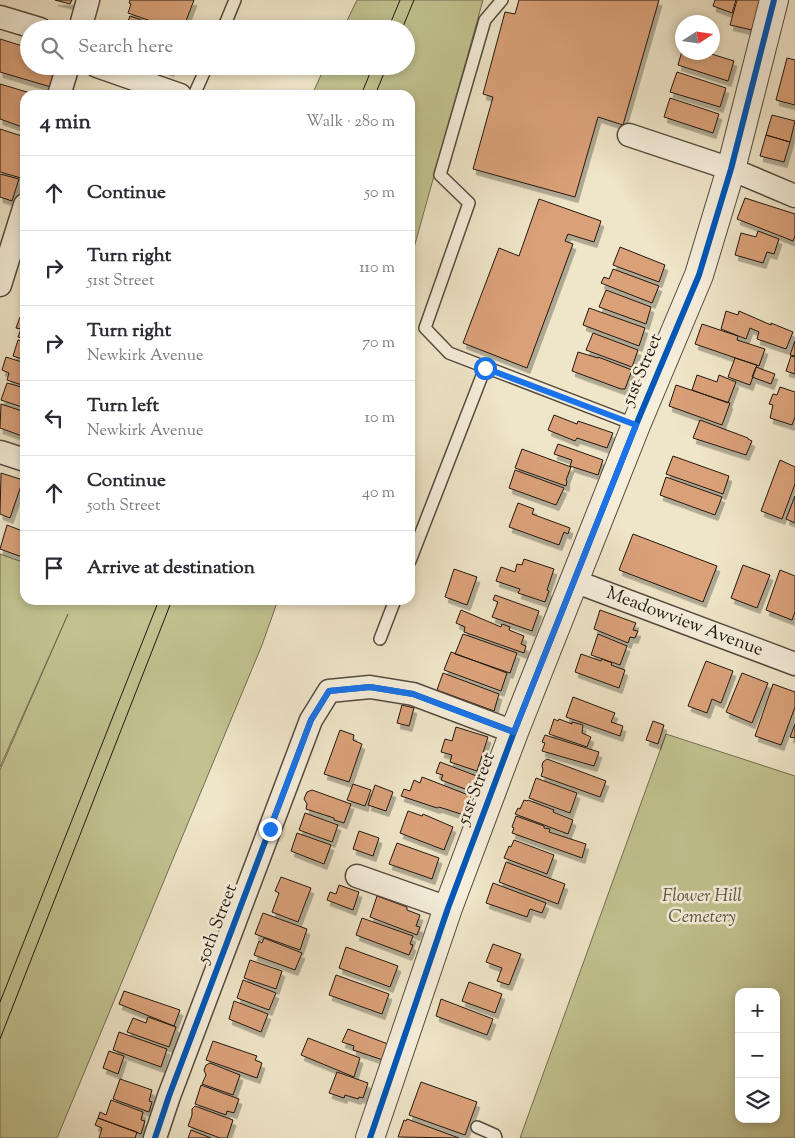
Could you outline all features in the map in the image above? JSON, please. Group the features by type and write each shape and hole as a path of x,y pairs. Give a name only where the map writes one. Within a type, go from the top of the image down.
{"street":[{"path":"82,20 88,0"},
{"name":"51st Street","path":"370,1138 448,908 514,732 636,425 699,275 731,169 774,0"},
{"path":"0,17 20,23"},
{"path":"61,90 66,75"},
{"path":"123,75 166,90"},
{"path":"629,135 731,169 795,196"},
{"path":"0,285 20,223"},
{"path":"0,452 20,458"},
{"name":"Meadowview Avenue","path":"574,581 795,664"},
{"name":"50th Street","path":"155,1138 169,1096 311,720 329,691 370,687 413,694 514,732"},
{"path":"357,876 448,908"}],"lane":[{"path":"227,20 236,0"},
{"path":"502,0 485,20 440,176 469,203 425,328 449,353 636,425"},
{"path":"196,90 203,75"},
{"path":"415,548 485,368"},
{"path":"380,639 393,605"},
{"path":"478,1127 495,1135 496,1138"}],"green space":[{"path":"357,0 483,0 415,244 415,90 314,90 321,75 415,75 415,20 347,20"},
{"path":"0,554 20,561 20,605 276,605 262,645 57,1138 0,1138 0,770 68,614 0,767"},
{"name":"Flower Hill Cemetery","path":"666,734 795,776 795,1138 520,1138"}],"building":[{"path":"55,0 72,0 70,4"},
{"path":"130,0 194,0 186,20 148,20 128,13 131,4 129,3"},
{"path":"519,0 659,0 623,125 598,117 575,197 473,169 493,97 483,94 505,12 515,14"},
{"path":"715,0 736,0 732,13 713,6"},
{"path":"737,0 761,0 752,30 730,25"},
{"path":"130,16 141,20 128,20"},
{"path":"0,39 20,45 20,75 54,75 51,87 0,72"},
{"path":"720,57 734,61 728,81 678,65 679,60 720,60"},
{"path":"787,58 795,60 795,105 776,100"},
{"path":"677,72 726,88 720,107 670,92"},
{"path":"0,84 20,90 20,126 0,119"},
{"path":"670,98 719,114 713,133 664,117"},
{"path":"772,115 795,121 790,142 766,135"},
{"path":"0,129 20,135 20,178 0,172"},
{"path":"766,135 790,142 784,162 760,156"},
{"path":"0,174 19,179 12,201 0,197"},
{"path":"745,198 795,214 795,236 793,241 737,219"},
{"path":"539,199 601,221 594,242 568,234 565,241 573,244 527,368 463,343 499,248 519,256"},
{"path":"758,231 779,239 774,254 767,252 763,263 735,255 741,233 756,237"},
{"path":"620,247 665,265 659,282 613,265"},
{"path":"613,269 659,286 652,303 601,283 604,277 609,279"},
{"path":"606,290 651,307 646,324 599,307"},
{"path":"589,308 645,328 639,346 583,325"},
{"path":"726,311 738,315 739,311 793,332 786,349 757,339 759,332 750,328 746,339 721,329"},
{"path":"20,317 20,329 16,328"},
{"path":"702,324 738,336 737,340 765,349 759,366 695,344"},
{"path":"593,333 638,350 632,367 586,350"},
{"path":"18,340 20,341 20,358 13,356"},
{"path":"795,341 795,356 790,355"},
{"path":"578,352 598,357 632,370 625,389 572,371"},
{"path":"791,356 795,357 795,374 786,371"},
{"path":"6,357 20,361 20,384 7,380 9,373 2,370"},
{"path":"735,358 757,365 750,385 728,377"},
{"path":"756,367 775,374 771,384 752,377"},
{"path":"697,375 717,382 719,375 736,382 728,403 692,390"},
{"path":"7,383 20,387 20,406 1,400"},
{"path":"676,385 730,403 722,425 669,406"},
{"path":"780,387 795,392 795,417 792,425 770,418 773,405 769,404 773,394 777,395"},
{"path":"1,404 20,410 20,435 0,428"},
{"path":"554,415 577,424 578,421 613,433 607,448 577,438 575,441 548,430"},
{"path":"700,420 752,441 746,455 693,438"},
{"path":"558,444 603,460 598,475 570,466 572,460 554,454"},
{"path":"522,449 571,467 566,480 566,486 515,468"},
{"path":"673,456 729,476 723,494 666,474"},
{"path":"780,460 795,467 795,484 782,519 761,511"},
{"path":"515,470 564,488 556,505 509,488"},
{"path":"1,473 20,479 20,489 10,518 0,514"},
{"path":"666,477 722,497 715,515 660,495"},
{"path":"795,496 795,523 786,519"},
{"path":"518,503 534,509 532,514 570,528 568,534 564,532 559,545 509,527"},
{"path":"7,525 20,530 20,556 0,549"},
{"path":"633,534 717,566 703,602 619,570"},
{"path":"524,559 554,569 545,602 518,593 520,589 496,581 501,567 515,572 517,564 522,565"},
{"path":"743,565 770,575 757,608 731,598"},
{"path":"454,569 477,577 467,605 445,597"},
{"path":"780,570 795,576 795,612 792,620 766,610"},
{"path":"495,595 539,611 532,631 492,617 498,602 493,600"},
{"path":"461,610 501,627 502,624 510,627 509,630 524,636 521,644 526,646 524,653 464,632 465,627 456,623"},
{"path":"600,610 636,623 633,630 638,631 635,638 630,637 628,643 594,629"},
{"path":"463,634 517,653 510,673 455,654"},
{"path":"598,634 627,646 620,665 591,655"},
{"path":"451,652 507,673 501,691 444,670"},
{"path":"581,654 601,661 602,659 612,663 611,665 625,670 619,688 575,672"},
{"path":"706,661 733,671 721,703 712,699 707,713 688,706"},
{"path":"443,673 499,694 494,711 437,690"},
{"path":"742,673 768,683 752,723 726,712"},
{"path":"773,684 795,692 795,707 781,745 755,736"},
{"path":"573,697 615,713 611,722 623,726 620,736 566,717"},
{"path":"402,705 414,708 409,726 397,723"},
{"path":"554,719 583,725 582,733 591,737 587,747 549,734"},
{"path":"653,721 664,725 658,744 646,740"},
{"path":"795,724 795,738 790,737"},
{"path":"456,727 488,737 477,771 450,762 452,755 441,752 445,739 452,741"},
{"path":"340,730 354,735 353,740 362,744 349,782 324,774"},
{"path":"545,735 599,752 594,766 542,751 545,743 542,742"},
{"path":"547,759 606,781 600,797 541,776 543,762"},
{"path":"440,762 482,778 479,787 474,785 473,788 468,790 441,780 443,775 436,773"},
{"path":"422,777 471,796 464,815 401,796 404,789 410,791 414,780 420,783"},
{"path":"536,778 577,793 570,813 529,798"},
{"path":"353,784 371,790 365,806 347,800"},
{"path":"375,785 393,792 386,811 368,805"},
{"path":"312,790 351,804 344,823 306,809 307,804 304,799 307,792"},
{"path":"524,800 554,810 553,812 573,820 568,834 515,814 518,808 520,809"},
{"path":"408,811 422,816 423,814 453,827 444,850 400,833"},
{"path":"305,813 338,825 332,842 299,830"},
{"path":"516,816 544,826 544,828 550,829 549,832 586,844 582,858 512,833"},
{"path":"359,831 379,838 373,856 353,849"},
{"path":"297,833 331,845 324,864 291,851"},
{"path":"514,840 554,855 547,874 504,858"},
{"path":"397,843 439,858 432,879 389,864"},
{"path":"506,862 565,884 558,904 499,882"},
{"path":"281,877 311,888 298,922 272,912 279,893 275,891"},
{"path":"493,883 546,903 542,913 530,909 527,917 486,903"},
{"path":"339,885 359,892 353,910 327,900 330,892 336,894"},
{"path":"377,896 407,907 407,910 420,915 416,926 420,927 417,935 370,917"},
{"path":"263,913 307,929 300,950 255,934"},
{"path":"362,918 413,936 410,944 413,945 409,955 356,935"},
{"path":"264,938 302,953 295,970 254,955 259,941 262,943"},
{"path":"493,944 521,954 509,985 497,981 502,968 486,962"},
{"path":"346,947 398,966 390,987 339,968"},
{"path":"250,960 282,971 276,989 244,978"},
{"path":"336,975 389,994 382,1014 329,995"},
{"path":"243,980 276,993 269,1010 237,998"},
{"path":"469,982 502,994 495,1013 462,1001"},
{"path":"124,991 180,1010 174,1026 119,1004"},
{"path":"441,999 493,1019 487,1035 436,1016"},
{"path":"234,1001 268,1014 261,1032 229,1019"},
{"path":"148,1017 176,1027 169,1047 127,1032 133,1018 146,1023"},
{"path":"348,1029 388,1044 383,1060 353,1050 354,1046 342,1042"},
{"path":"119,1032 167,1049 161,1067 113,1050"},
{"path":"308,1038 360,1058 354,1077 301,1055"},
{"path":"213,1041 257,1056 255,1060 262,1063 257,1078 206,1060"},
{"path":"109,1051 124,1056 118,1074 103,1068"},
{"path":"210,1063 240,1075 233,1095 202,1084 206,1075 204,1070 206,1065"},
{"path":"337,1072 368,1083 363,1098 359,1097 358,1099 345,1095 344,1098 329,1093"},
{"path":"120,1079 152,1090 149,1101 152,1102 149,1112 113,1099"},
{"path":"421,1082 477,1102 465,1135 409,1115"},
{"path":"201,1085 239,1099 234,1113 227,1111 226,1115 195,1104"},
{"path":"111,1100 143,1112 141,1120 145,1121 141,1134 98,1118 100,1112 106,1115"},
{"path":"195,1106 233,1120 227,1138 220,1138 188,1126 192,1109"},
{"path":"98,1118 137,1132 135,1138 99,1138 102,1128 95,1125"},
{"path":"407,1119 459,1138 398,1137 404,1120 406,1121"},
{"path":"191,1130 211,1138 188,1138"}],"tram line":[{"path":"392,20 400,0"},
{"path":"406,20 414,0"},
{"path":"363,90 369,75"},
{"path":"377,90 383,75"},
{"path":"0,1002 157,605"},
{"path":"0,1039 170,605"}],"cycle path":[{"path":"370,1138 448,908 514,732 636,425 699,275 731,169 774,0"},
{"path":"155,1138 169,1096 311,720 329,691 370,687 413,694 514,732"}],"route":[{"path":"270,829 311,720 329,691 370,687 413,694 514,732 636,425 485,368"}]}
